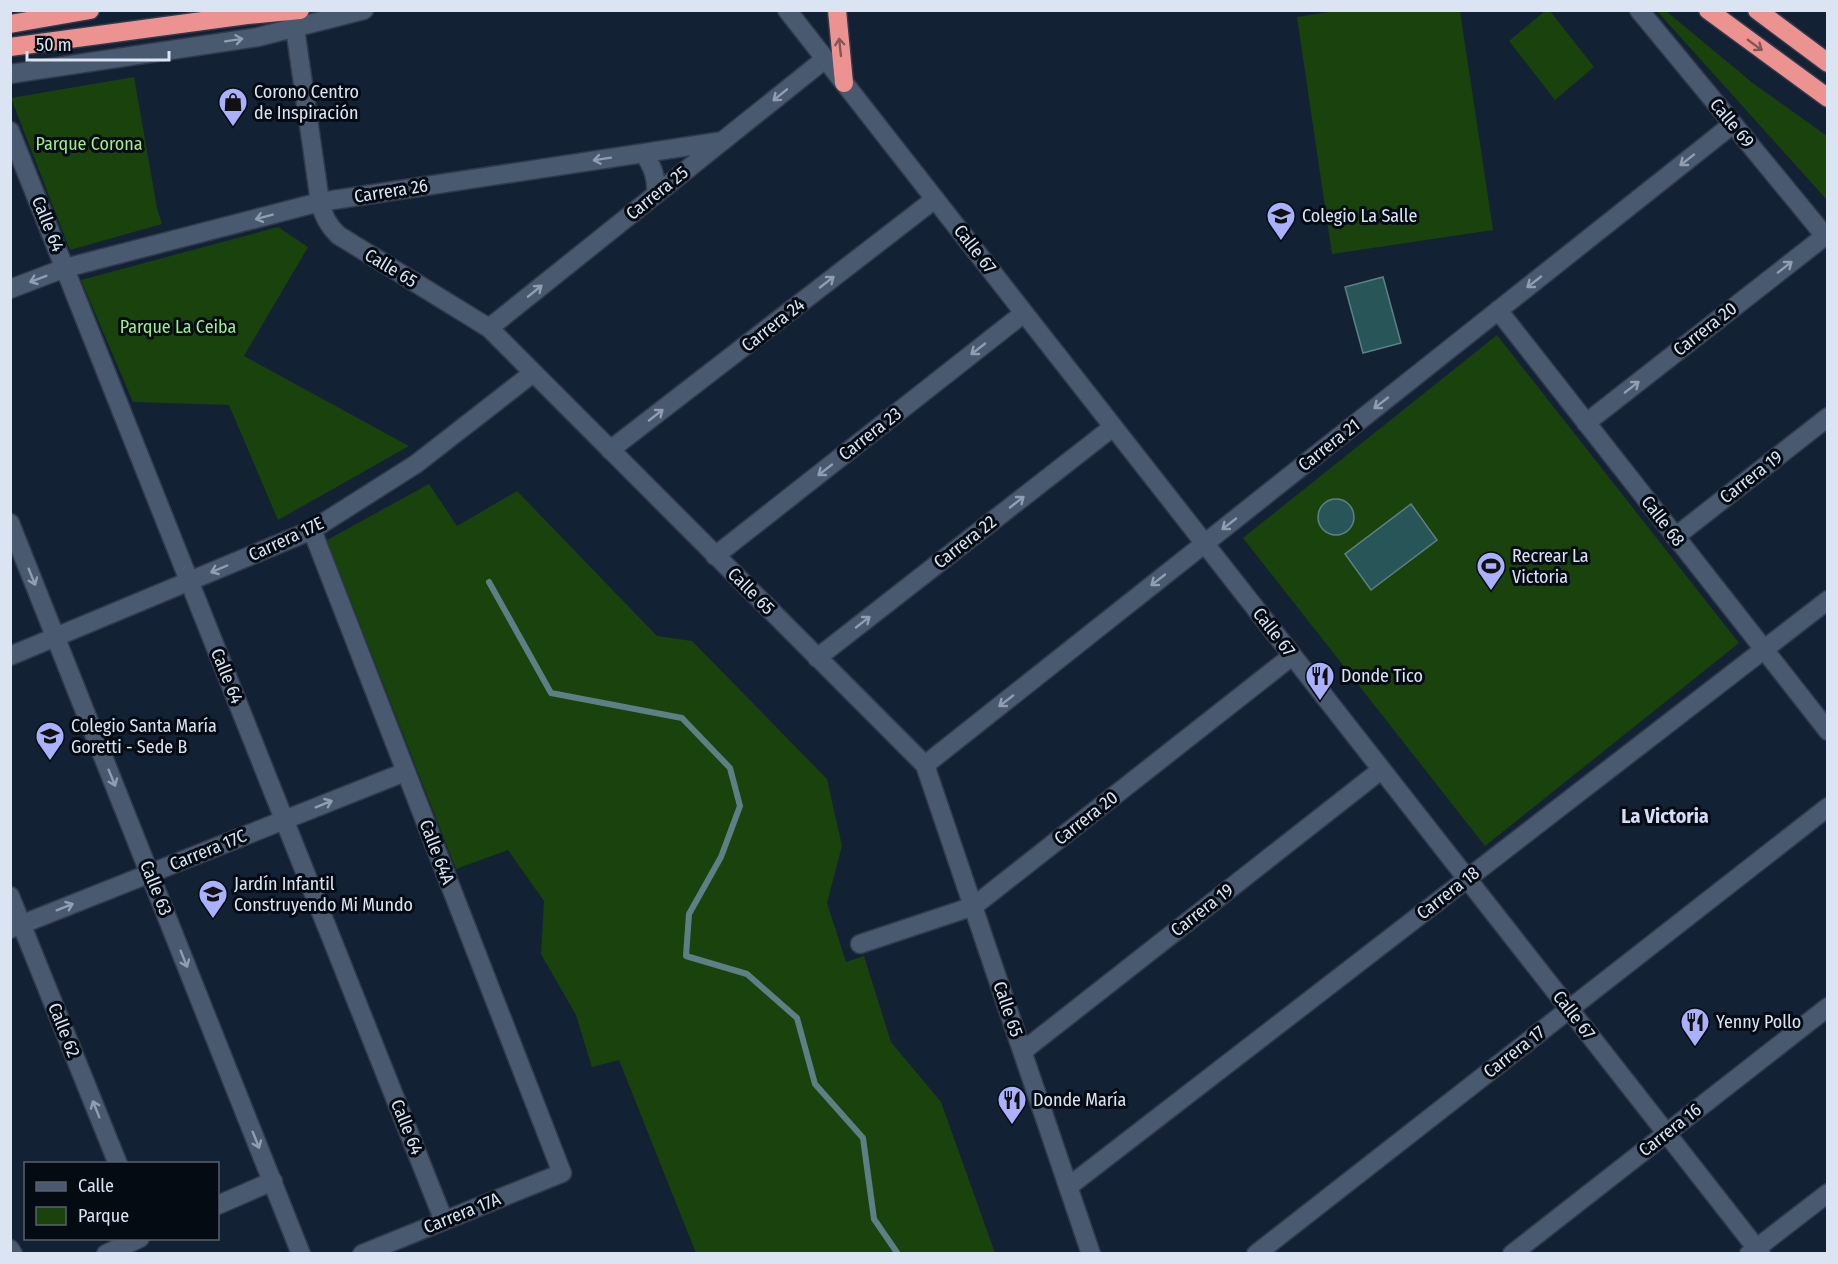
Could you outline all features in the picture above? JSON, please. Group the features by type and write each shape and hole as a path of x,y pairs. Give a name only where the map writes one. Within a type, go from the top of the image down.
{"highway":[{"path":"10,24 90,10"},
{"path":"837,10 844,83"},
{"path":"1708,10 1827,98"},
{"path":"1757,10 1827,63"},
{"path":"10,47 247,15 297,19"}],"street":[{"path":"10,74 258,37 297,19 364,10"},
{"name":"Calle 67","path":"787,10 1666,1133 1755,1252"},
{"name":"Calle 69","path":"1639,10 1825,236"},
{"name":"Calle 65","path":"297,19 320,202 329,226 338,235 489,328 925,765 1091,1254"},
{"name":"Carrera 25","path":"489,328 825,59"},
{"name":"Carrera 21","path":"925,765 1733,124"},
{"name":"Calle 64","path":"10,131 444,1221"},
{"name":"Carrera 26","path":"10,289 65,268 320,202 723,141"},
{"path":"644,153 654,172 657,183 656,194"},
{"name":"Carrera 24","path":"610,450 935,199"},
{"name":"Carrera 20","path":"1586,423 1825,236"},
{"name":"Calle 68","path":"1498,310 1827,731"},
{"name":"Carrera 23","path":"716,556 1024,313"},
{"name":"Carrera 17E","path":"10,656 312,530 416,464 533,373"},
{"name":"Carrera 19","path":"1675,537 1827,417"},
{"name":"Carrera 22","path":"817,658 1113,427"},
{"name":"Calle 63","path":"10,523 301,1254"},
{"name":"Calle 64A","path":"312,530 562,1173"},
{"name":"Carrera 18","path":"1068,1187 1827,600"},
{"name":"Carrera 20","path":"860,944 974,906 1292,656"},
{"name":"Carrera 19","path":"1023,1051 1381,770"},
{"name":"Carrera 17C","path":"16,926 405,772"},
{"name":"Carrera 17","path":"1257,1254 1827,807"},
{"name":"Calle 62","path":"10,896 16,926 117,1162"},
{"name":"Carrera 16","path":"1512,1254 1827,1007"},
{"name":"Carrera 17A","path":"363,1254 562,1173"},
{"path":"219,1205 273,1181"},
{"path":"1755,1252 1827,1192"},
{"path":"106,1254 139,1240"},
{"path":"10,1249 13,1254"}],"green space":[{"path":"1341,10 1460,11 1493,230 1332,254 1297,17"},
{"path":"1546,10 1550,11 1594,67 1555,100 1509,41"},
{"path":"1657,11 1666,11 1754,84 1827,136 1827,200"},
{"name":"Parque Corona","path":"134,77 157,208 162,224 70,250 11,98"},
{"name":"Parque La Ceiba","path":"278,227 308,247 244,356 409,446 278,520 229,405 133,402 81,280"},
{"name":"Recrear La Victoria","path":"1497,335 1739,643 1485,846 1243,538"},
{"path":"429,484 457,526 517,491 657,636 692,641 827,779 842,846 827,903 846,962 864,956 891,1042 941,1102 995,1253 696,1253 619,1060 592,1067 576,1015 541,954 544,901 508,850 456,869 327,540"}],"shaded area":[{"path":"1383,277 1401,343 1363,353 1345,287"},
{"path":"1336,499 1349,504 1354,517 1349,530 1336,535 1323,530 1318,517 1323,504"},
{"path":"1411,504 1437,540 1371,590 1345,554"}],"waterway":[{"path":"489,582 551,693 682,718 730,768 740,806 721,857 689,914 686,956 747,974 797,1018 815,1084 863,1138 874,1219 898,1254"}],"place":[{"name":"Corono Centro de Inspiración","path":"233,128"},
{"name":"Colegio La Salle","path":"1281,242"},
{"name":"Recrear La Victoria","path":"1491,592"},
{"name":"Donde Tico","path":"1320,702"},
{"name":"Colegio Santa María Goretti - Sede B","path":"50,762"},
{"name":"Jardín Infantil Construyendo Mi Mundo","path":"213,920"},
{"name":"Yenny Pollo","path":"1695,1048"},
{"name":"Donde María","path":"1012,1126"}],"district":[{"name":"La Victoria","path":"1665,816"}]}
